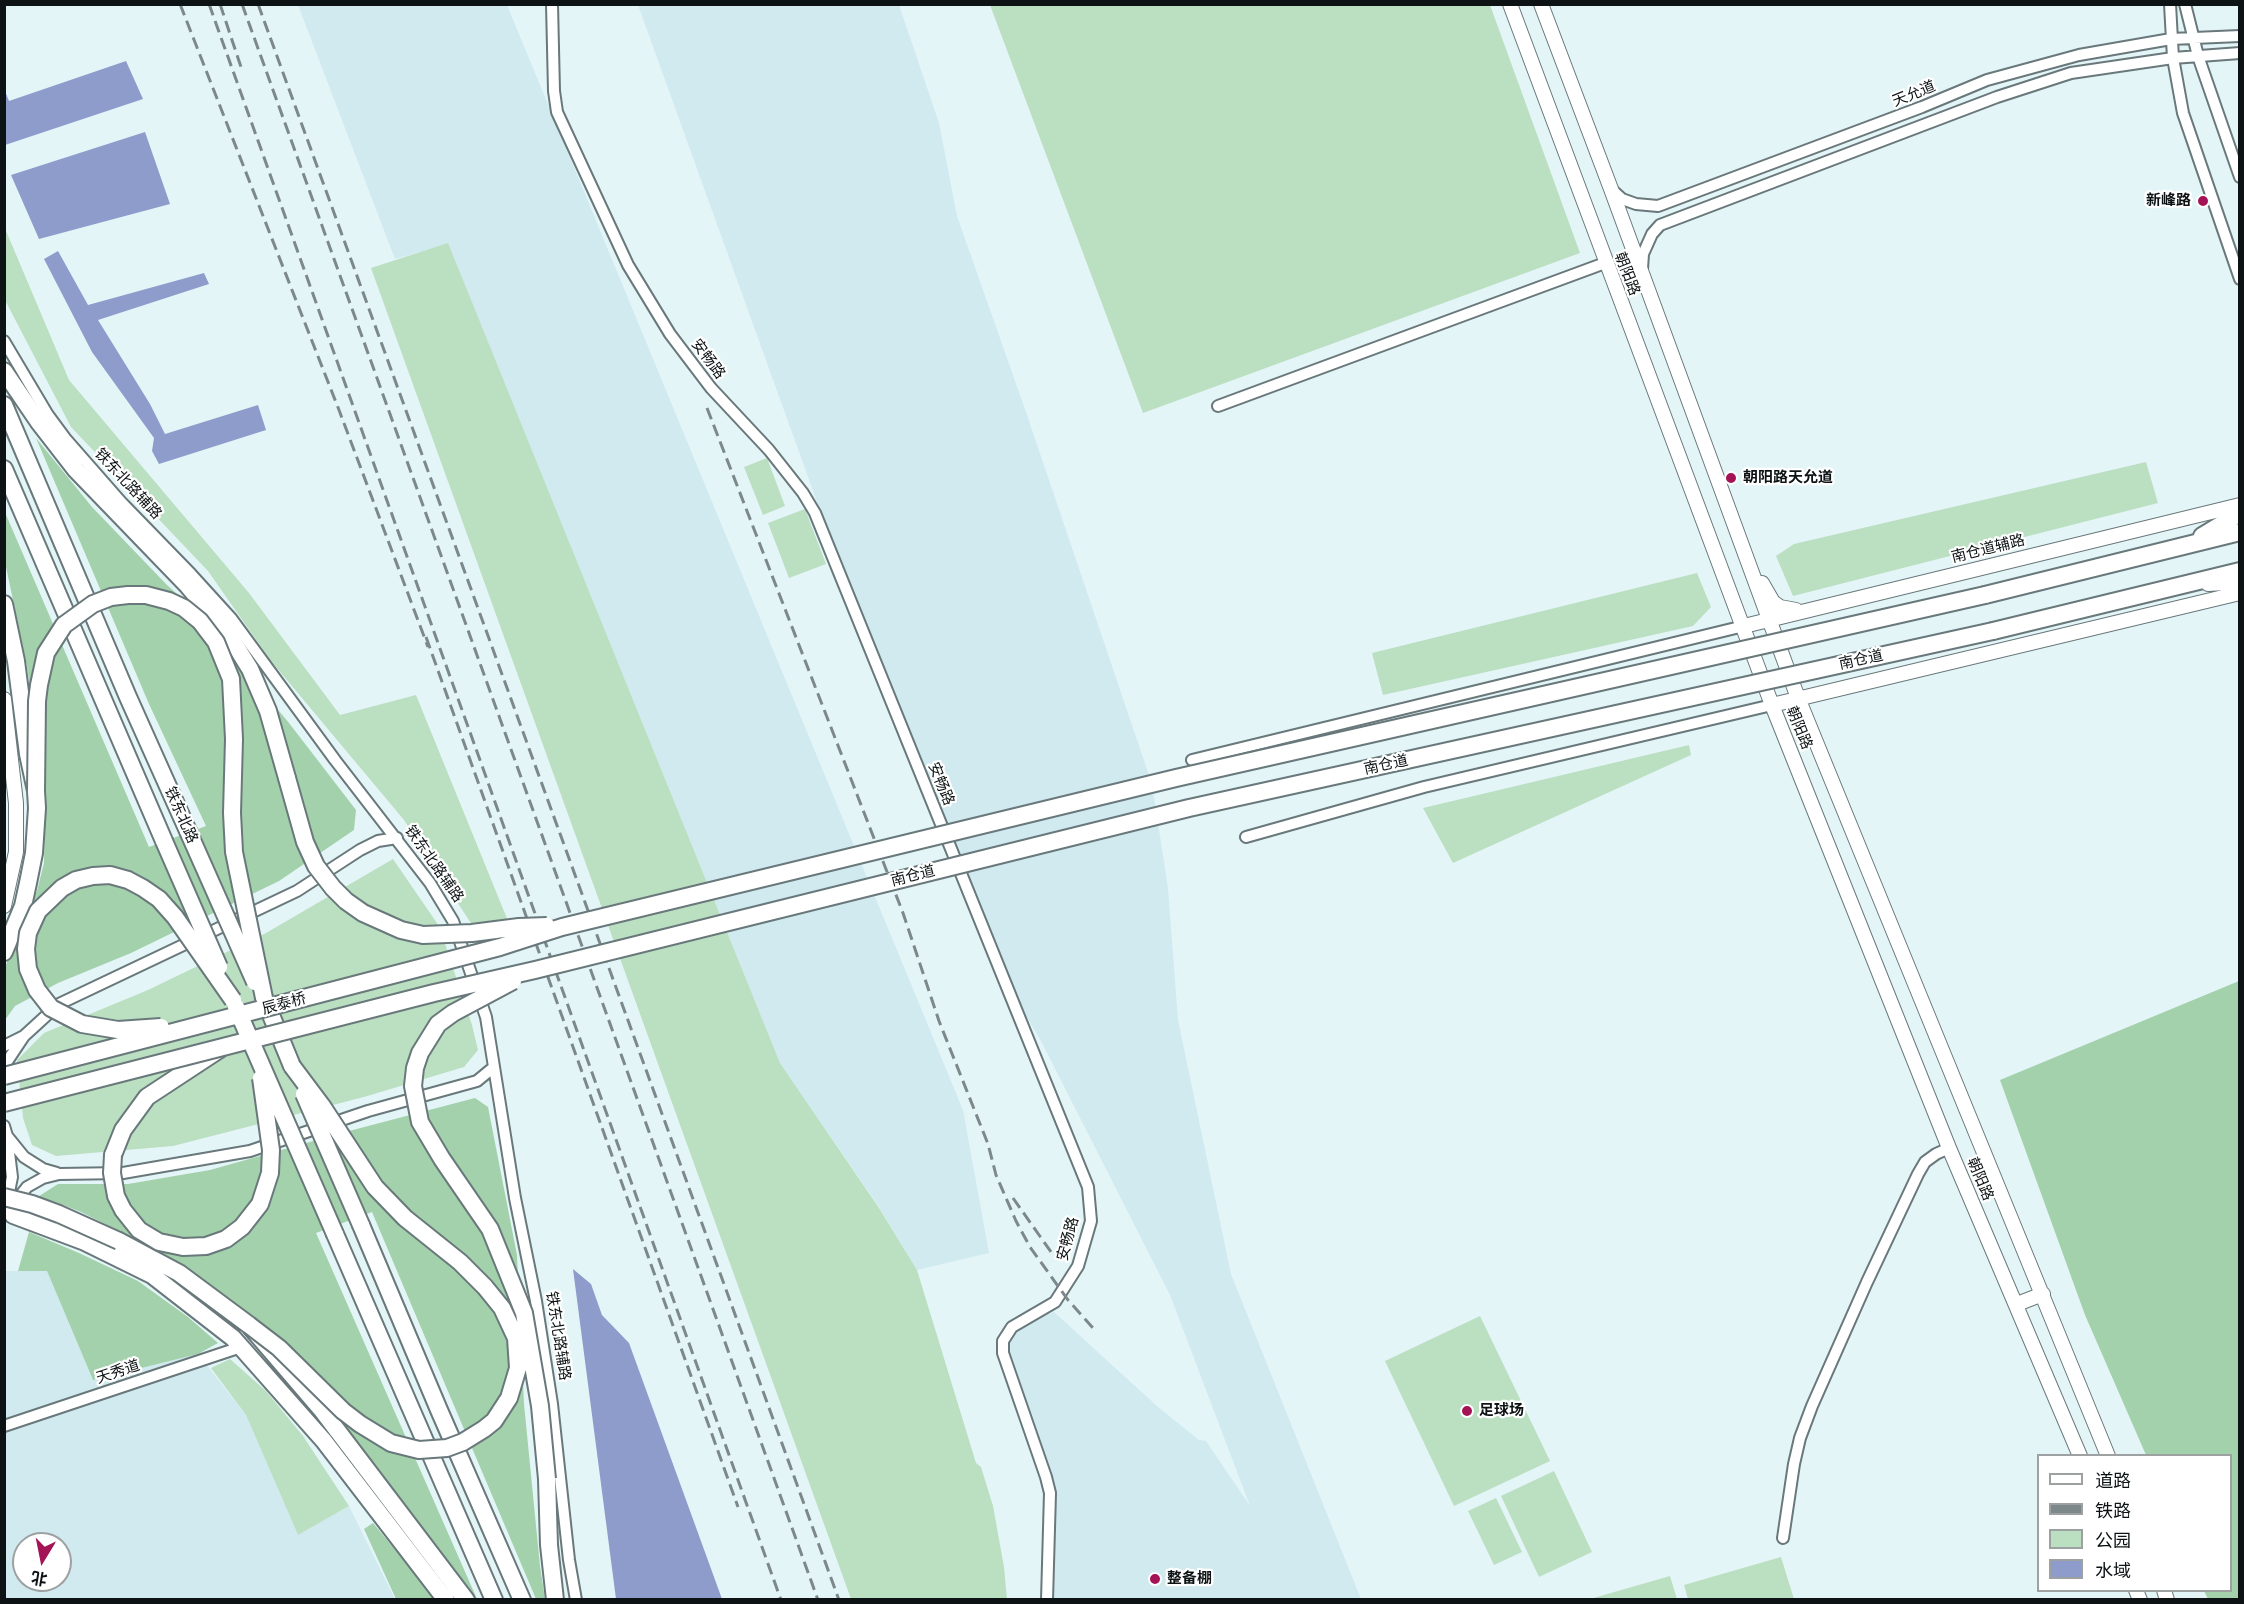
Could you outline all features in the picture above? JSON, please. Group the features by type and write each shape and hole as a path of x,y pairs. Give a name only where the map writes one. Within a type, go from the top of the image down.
{"highway":[{"path":"4,371 38,421 76,470 210,610 244,658 268,711 304,842 320,872 346,901 381,922 401,930 423,934 472,933 544,925 562,927 1176,778 1985,595 2240,532"},
{"name":"铁东北路","path":"4,405 128,697 247,966 264,998 522,1599"},
{"name":"铁东北路","path":"4,469 494,1599"},
{"path":"2188,544 2240,513"},
{"name":"南仓道","path":"535,970 1190,808 1993,631 2240,571"},
{"path":"4,952 23,906 34,853 39,685 46,653 64,626 93,604 111,597 153,596 184,608 200,621 216,642 231,679 234,728 232,813 234,852 264,998"},
{"path":"4,604 36,791"},
{"path":"224,1020 137,1030 96,1028 82,1024 51,1008 37,990 27,969 26,949 31,924 49,898 76,880 93,876 110,876 128,880 159,899 175,917 233,1000"},
{"name":"辰泰桥","path":"4,1076 500,947 562,927"},
{"path":"535,970 485,995 438,1024 420,1053 413,1086 420,1122 442,1159 490,1229 524,1313 540,1406 555,1599"},
{"name":"辰泰桥","path":"4,1103 434,993 535,970"},
{"path":"223,1047 147,1097 130,1119 115,1148 112,1182 119,1203 139,1230 159,1242 171,1246 193,1247 216,1243 235,1233 249,1220 260,1204 270,1173 271,1150 259,1060"},
{"path":"4,1197 59,1214 129,1247 186,1278 279,1348 343,1411 392,1443 418,1450 435,1450 463,1443 489,1425 509,1398 518,1368 516,1338 502,1308 485,1287 460,1262 405,1218 375,1187 322,1106 292,1066"},
{"path":"7,1213 85,1242 152,1275 233,1338 457,1596"},
{"path":"249,1325 321,1409 457,1596"}],"main road":[{"name":"朝阳路","path":"1510,4 1772,705 1949,1148 2080,1454"},
{"name":"朝阳路","path":"1541,4 1798,698 2109,1454"},
{"path":"1722,490 1741,525 1766,592 1773,602 1790,610 1807,610"},
{"name":"南仓道辅路","path":"1744,626 2240,505"},
{"path":"2185,585 2240,582"},
{"path":"1772,705 2240,593"},
{"path":"4,699 16,803 16,852 4,906"},
{"path":"2017,1304 2043,1294"}],"street":[{"name":"安畅路","path":"552,4 554,91 557,112 628,265 670,334 711,388 770,450 803,493 815,513 1088,1187 1091,1221 1078,1266 1055,1302 1011,1327 1003,1341 1003,1353 1047,1477 1050,1493 1047,1599"},
{"path":"2170,4 2170,39 2183,112 2240,279"},
{"path":"2185,4 2198,56 2240,177"},
{"name":"天允道","path":"1611,189 1623,199 1636,204 1658,206 1922,107 1987,80 2079,55 2170,39 2240,36"},
{"path":"1641,272 1643,254 1652,234 1660,225 1997,97 2071,73 2173,58 2240,53"},
{"path":"1218,406 1605,263"},
{"name":"铁东北路辅路","path":"4,341 42,405 66,438 107,487 231,618 335,760 430,883 453,921 486,1017 515,1198 552,1404 569,1560 576,1599"},
{"path":"1192,760 1744,626"},
{"path":"1246,837 1424,787 1772,705"},
{"path":"4,1046 24,1035 59,1004 297,891 360,849 378,841 397,838"},
{"path":"4,1066 24,1035"},
{"path":"7,1213 27,1187 38,1180 59,1174 123,1173 250,1151 368,1111 477,1081 494,1067"},
{"path":"6,1131 29,1161 59,1174"},
{"path":"6,1131 12,1177 7,1213"},
{"path":"1783,1538 1794,1464 1812,1406 1918,1174 1925,1162 1949,1148"},
{"name":"天秀道","path":"4,1426 241,1347"}],"shaded area":[{"path":"298,5 507,5 963,1110 989,1253 917,1270 879,1207 780,1063 448,244 395,259"},
{"path":"638,5 899,5 939,123 957,216 1152,784 1168,888 1178,1020 1231,1274 1361,1599 1049,1599 1055,1489 1009,1351 1009,1340 1013,1331 1029,1322 1054,1312 1158,1407 1199,1440 1206,1441 1250,1506 1170,1295 1042,1043 985,945 923,796"},
{"path":"5,1271 47,1271 93,1380 198,1354 246,1415 298,1535 349,1506 395,1599 5,1600"}],"green space":[{"path":"990,5 1490,5 1580,253 1143,413"},
{"path":"4,226 69,380 249,593 340,715 416,695 508,921 474,928 404,820 271,661 208,571 71,427 5,300"},
{"path":"448,243 780,1063 879,1208 917,1270 976,1463 981,1467 993,1506 1007,1599 851,1599 371,268"},
{"path":"36,438 92,507 167,585 194,609 289,723 356,810 354,830 279,881 131,953 58,983 15,1006 5,1020 5,967 37,891 44,863 45,789 27,667 5,562 4,510 149,847 206,826 149,704"},
{"path":"767,458 785,506 763,515 744,467"},
{"path":"2146,462 2158,503 1793,596 1776,556 1794,544"},
{"path":"805,509 826,564 789,578 768,523"},
{"path":"1697,573 1711,607 1693,626 1383,695 1372,653"},
{"path":"1689,745 1691,755 1453,863 1423,808"},
{"path":"393,859 439,926 478,1050 464,1067 364,1097 173,1146 56,1156 32,1145 23,1118 17,1060 44,1033 148,990 266,933"},
{"path":"2239,981 2239,1599 2208,1599 2204,1592 2232,1592 2232,1454 2146,1454 2085,1315 2000,1080"},
{"path":"475,1098 488,1107 517,1255 524,1404 545,1599 536,1599 372,1212 316,1233 477,1599 341,1426 304,1362 278,1336 184,1267 81,1212 53,1201 36,1198 58,1184 128,1184 210,1170"},
{"path":"29,1232 138,1281 188,1317 218,1343 198,1354 93,1380 47,1271 18,1271"},
{"name":"足球场","path":"1480,1316 1550,1461 1454,1506 1385,1361"},
{"path":"230,1359 266,1391 303,1436 349,1506 298,1535 246,1415 211,1368"},
{"path":"1554,1471 1592,1552 1539,1577 1501,1496"},
{"path":"1496,1498 1522,1552 1494,1565 1468,1511"},
{"path":"373,1523 436,1599 396,1599 364,1529"},
{"path":"1781,1557 1794,1599 1688,1599 1684,1585"},
{"path":"1670,1576 1677,1599 1590,1599"}],"water":[{"path":"126,61 143,99 5,145 5,91 9,101"},
{"path":"145,132 170,204 39,239 11,175"},
{"path":"58,251 88,305 204,273 209,284 98,320 150,404 165,434 258,405 266,430 159,464 152,451 154,438 92,352 44,259"},
{"path":"573,1269 591,1284 602,1315 629,1343 722,1599 616,1599"}],"railway":[{"path":"180,4 339,410 428,647"},
{"path":"209,4 781,1600"},
{"path":"220,4 242,70"},
{"path":"242,4 818,1600"},
{"path":"258,4 839,1600"},
{"path":"707,408 903,913 939,1021 988,1144 996,1175 1030,1247 1068,1300 1093,1328"},
{"path":"426,637 738,1507"},
{"path":"1013,1198 1051,1252"}],"place":[{"name":"新峰路","path":"2203,201"},
{"name":"朝阳路天允道","path":"1731,478"},
{"name":"足球场","path":"1467,1411"},
{"name":"整备棚","path":"1155,1579"}]}
